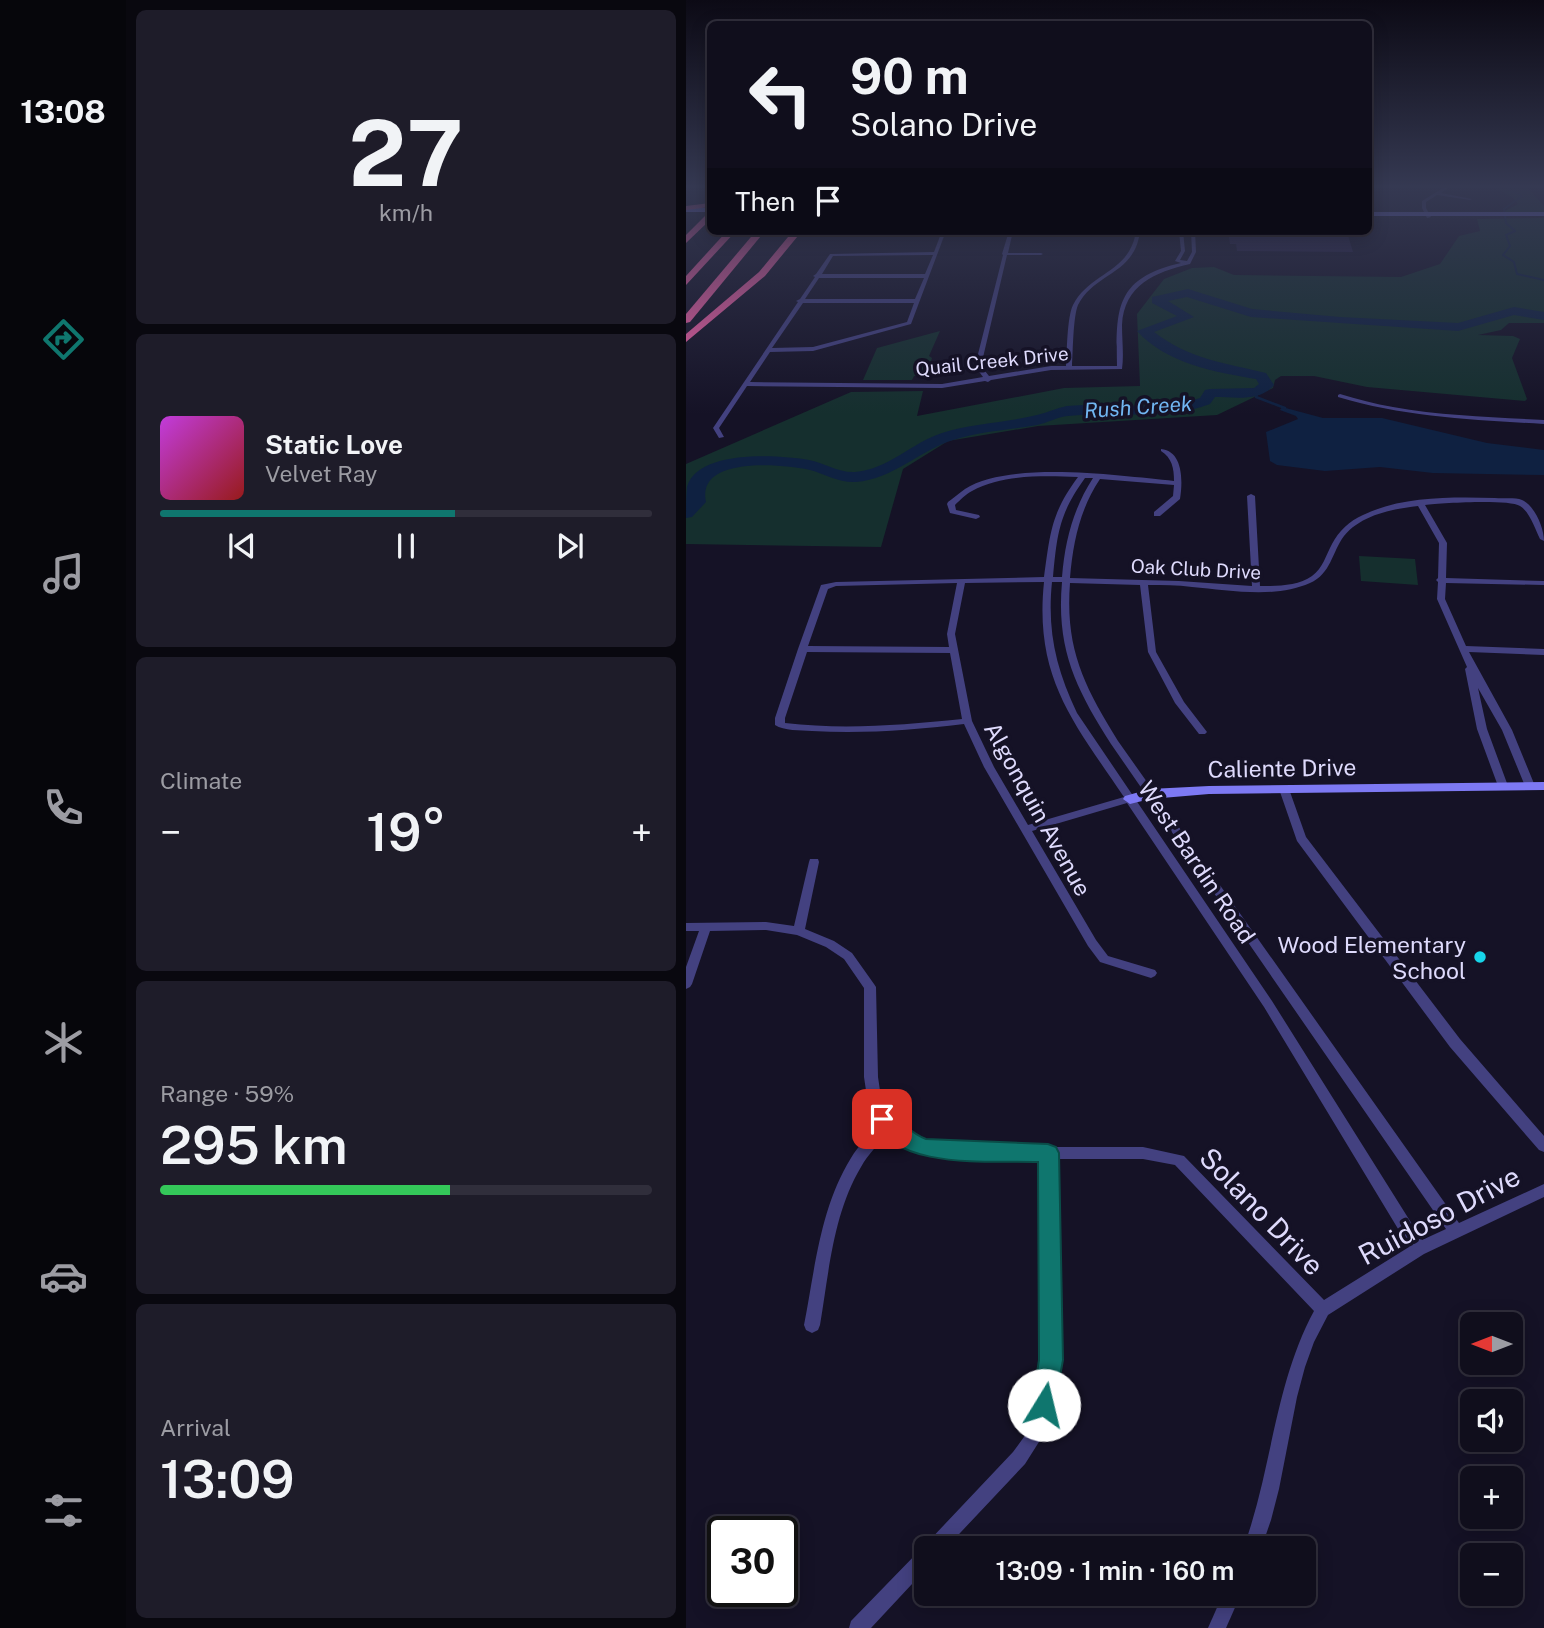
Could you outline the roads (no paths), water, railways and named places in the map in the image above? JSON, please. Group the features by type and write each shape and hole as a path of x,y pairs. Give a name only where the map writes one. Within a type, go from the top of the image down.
{"highway":[{"path":"686,282 704,262"},
{"path":"686,320 735,262"},
{"path":"686,339 762,274 772,262"}],"main road":[{"name":"Caliente Drive","path":"1130,799 1150,794 1284,789 1537,786"}],"street":[{"path":"721,437 716,428 827,262"},
{"path":"767,350 805,350 904,327 909,323 932,262"},
{"path":"988,380 978,366 1002,262"},
{"path":"1069,368 1074,308 1078,299 1096,280 1123,262"},
{"name":"Quail Creek Drive","path":"744,384 942,386 1039,370 1120,368 1121,309 1132,291 1161,269 1188,262"},
{"path":"816,276 927,276"},
{"path":"799,301 917,301"},
{"path":"1340,396 1373,407 1409,413 1544,422"},
{"path":"1157,514 1177,497 1176,461 1173,454 1163,450"},
{"path":"976,517 953,512 951,504 969,490 1007,478 1055,474 1176,483"},
{"name":"West Bardin Road","path":"1083,475 1061,510 1048,581 1045,619 1047,652 1056,682 1072,713 1268,1004 1419,1249"},
{"name":"West Bardin Road","path":"1097,477 1085,494 1074,521 1063,600 1065,639 1074,671 1086,696 1150,794 1457,1232"},
{"path":"1251,496 1256,589"},
{"name":"Oak Club Drive","path":"802,649 821,590 831,585 1066,581 1143,582 1256,589 1309,583 1319,577 1348,527 1364,516 1420,503 1499,501 1524,504 1544,539"},
{"path":"1420,503 1443,543 1441,599 1469,663 1537,786"},
{"path":"1440,580 1544,583"},
{"name":"Algonquin Avenue","path":"961,582 951,634 967,721 1092,943 1104,958 1151,973"},
{"path":"1143,582 1152,652 1180,703 1202,732"},
{"path":"952,650 802,649 780,725 822,728 908,727 967,721"},
{"path":"1463,649 1544,652"},
{"path":"1469,663 1482,729 1503,786"},
{"path":"1284,789 1301,838 1455,1043 1544,1146"},
{"name":"Caliente Drive","path":"1026,830 1130,799"},
{"path":"799,931 814,862"},
{"name":"Solano Drive","path":"686,927 766,926 799,931 830,944 848,956 870,987 870,1077 875,1104 887,1124 909,1143 926,1148 1048,1153 1143,1153 1179,1160 1323,1310"},
{"path":"686,984 706,927"},
{"path":"812,1325 834,1220 846,1181 856,1161 887,1124"},
{"path":"945,1536 1019,1458 1036,1434 1039,1424 1051,1360 1048,1153"},
{"name":"Ruidoso Drive","path":"1323,1310 1419,1249 1544,1190"},
{"path":"1256,1536 1275,1480 1288,1396 1314,1324 1323,1310"},
{"path":"858,1628 914,1569"},
{"path":"1217,1628 1227,1606"}],"water":[{"path":"1282,407 1323,418 1382,418 1487,443 1544,450 1544,475 1433,473 1380,467 1325,471 1277,465 1270,461 1266,432 1298,419 1280,410"}],"waterway":[{"path":"1514,262 1517,274 1544,280"},
{"name":"Rush Creek","path":"686,513 697,502 695,488 702,476 729,464 764,461 797,463 855,477 881,470 931,443 958,433 1037,420 1067,411 1173,410 1205,401 1210,393 1258,392 1267,385 1261,376 1199,363 1158,342 1144,331 1188,317 1156,300 1188,293 1251,313 1458,327 1514,311 1544,316"},
{"path":"1258,392 1256,397 1285,408"}],"place":[{"name":"Wood Elementary School","path":"1480,957"}]}
